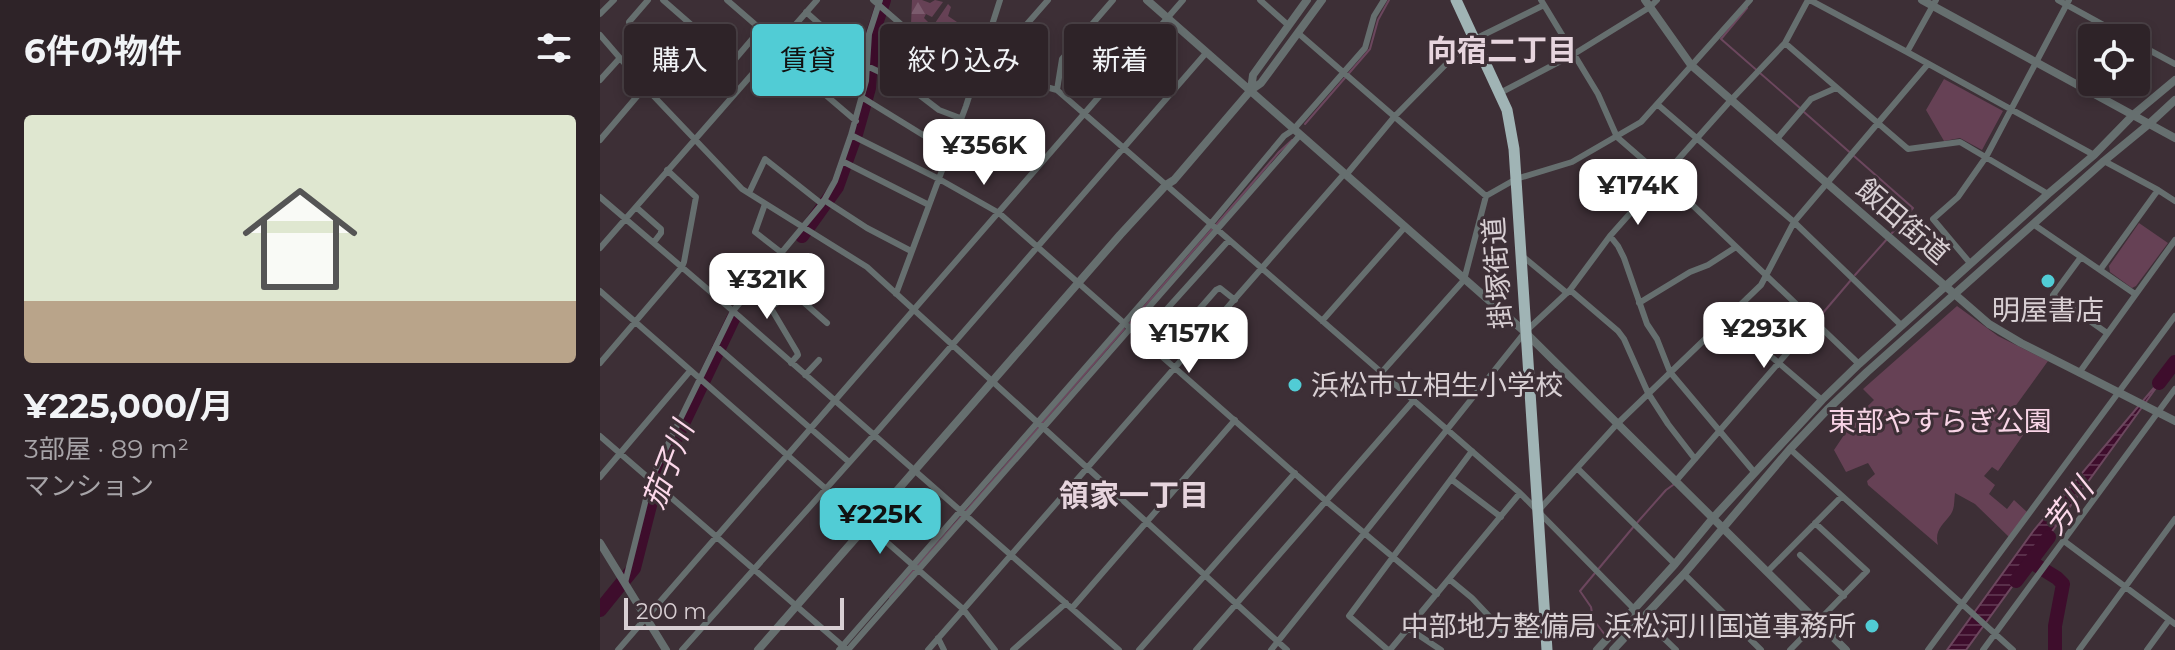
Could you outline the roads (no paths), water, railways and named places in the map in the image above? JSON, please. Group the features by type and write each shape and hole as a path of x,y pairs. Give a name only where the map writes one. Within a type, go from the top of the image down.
{"highway":[{"name":"掛塚街道","path":"1456,0 1500,93 1512,136 1547,650"}],"street":[{"path":"600,14 614,0"},
{"path":"629,24 648,0"},
{"path":"663,0 690,24"},
{"path":"727,0 759,31 736,60"},
{"path":"796,24 817,0"},
{"path":"625,583 651,479 733,311 807,228 825,202 844,163 865,99 870,67 869,34 880,5 888,0"},
{"path":"993,24 1000,0"},
{"path":"1027,24 1048,0"},
{"path":"1057,90 1062,59 1113,0"},
{"path":"1147,0 1525,332 1846,650"},
{"path":"618,650 1183,0"},
{"path":"1260,0 1288,25"},
{"path":"1251,90 1253,75 1307,0"},
{"path":"758,650 1166,185 1174,180 1251,90 1261,83 1322,0"},
{"path":"600,436 845,649 1345,74 1365,48 1374,16 1384,0"},
{"path":"1381,373 1464,280 1486,196 1516,179 1572,162 1641,122 1750,0"},
{"path":"1271,650 1525,332 1569,292 1610,236 1785,43 1809,0 2094,155"},
{"path":"1922,0 1934,3 2175,138"},
{"path":"2058,0 2068,2 2104,24"},
{"path":"928,650 1395,116 1462,48 1542,2 1598,94 1617,137 1859,364"},
{"path":"1500,93 1574,54 1651,2"},
{"name":"飯田街道","path":"1651,2 1691,65 1989,324 2175,421"},
{"path":"1970,263 1933,219 1958,197 1986,157 2068,2"},
{"path":"1907,52 1934,3"},
{"path":"880,5 901,24"},
{"path":"806,12 870,67 905,84 939,110 960,118"},
{"path":"1298,33 1486,196"},
{"path":"600,35 624,64"},
{"path":"1785,43 1908,149 1960,142 2048,194"},
{"path":"2150,51 2175,64"},
{"path":"682,650 1206,53"},
{"path":"600,80 619,59"},
{"path":"1538,511 1617,424 1761,285 1794,222 1928,64"},
{"path":"600,248 752,74"},
{"path":"1613,650 1624,646 1643,618 1790,449 1950,291 1970,263 2175,80"},
{"path":"1048,88 1057,90 1085,113 1520,493 1634,609"},
{"path":"1776,140 1811,99 1836,88"},
{"path":"600,140 637,96"},
{"path":"653,96 734,181 765,204 867,267 1287,650"},
{"path":"827,96 856,121"},
{"path":"896,294 968,96"},
{"path":"865,99 949,151"},
{"path":"1597,650 1713,518 1859,364 1902,326 2033,224 2175,100"},
{"path":"1657,104 1794,222 1902,326"},
{"path":"854,136 999,213 1326,501 1437,594"},
{"path":"749,193 765,159 825,202 911,251"},
{"path":"2104,161 2175,201"},
{"path":"844,163 929,205"},
{"path":"600,363 682,267 697,199 667,170"},
{"path":"2100,270 2158,190"},
{"path":"600,197 1119,650"},
{"path":"765,204 755,232 782,253"},
{"path":"636,207 661,229 654,242"},
{"path":"2033,224 2135,294"},
{"path":"1322,321 1405,227"},
{"path":"1610,236 1624,258 1647,324 1657,339 1670,372 1755,473"},
{"path":"1166,310 1229,240"},
{"path":"2079,373 2175,240"},
{"path":"1639,303 1736,247"},
{"path":"1521,255 1618,331 1648,393 1695,459"},
{"path":"2081,257 2053,295 2107,333"},
{"path":"756,283 797,352 791,363"},
{"path":"1202,338 1188,322 1207,300 1218,288 1235,300"},
{"path":"600,291 963,609 995,650"},
{"path":"771,307 792,292 827,323"},
{"path":"1928,650 2175,316"},
{"path":"1726,318 1822,400"},
{"path":"1675,482 1815,321"},
{"path":"716,346 849,462"},
{"path":"805,375 819,360"},
{"path":"600,477 690,371"},
{"path":"1983,650 2175,389"},
{"path":"1196,650 1414,400"},
{"path":"1072,608 1235,420"},
{"path":"1790,449 2013,650"},
{"path":"1472,451 1349,616 1389,650 1520,493"},
{"path":"1577,468 1675,564"},
{"path":"1139,650 1295,473"},
{"path":"1451,479 1501,517"},
{"path":"1768,571 1842,496"},
{"path":"2079,650 2175,519"},
{"path":"1790,650 1867,571 1815,523"},
{"path":"2166,531 2175,538"},
{"path":"2064,541 2172,622 2147,650"},
{"path":"601,549 666,650"},
{"path":"1800,555 1844,596"},
{"path":"1684,574 1761,650"},
{"path":"1449,579 1505,633"},
{"path":"1013,650 1066,603"},
{"path":"1643,618 1676,650"},
{"path":"1408,628 1441,650"},
{"path":"938,638 944,650"}],"water":[{"path":"2169,370 1966,650 1947,650 2034,530"}],"waterway":[{"name":"茄子川","path":"802,236 837,187 856,134 869,88 873,33 884,0"},
{"path":"1305,124 1370,49 1378,20 1389,0"},
{"path":"1747,8 1721,39 1800,108"},
{"path":"1804,112 1913,208 1892,233"},
{"path":"1216,225 1292,140"},
{"path":"1129,324 1212,229"},
{"path":"1855,275 1888,238"},
{"path":"1816,321 1851,280"},
{"name":"茄子川","path":"600,610 634,568 657,478 734,317"},
{"path":"1042,423 1124,329"},
{"name":"芳川","path":"2159,383 2175,362"},
{"path":"966,511 1038,428"},
{"path":"1605,635 1593,619 1591,607 1580,591 1673,485"},
{"path":"918,565 962,516"},
{"name":"芳川","path":"2016,581 2049,537"},
{"path":"2031,562 2063,584 2055,626 2055,650"},
{"path":"890,598 914,570"}],"place":[{"name":"明屋書店","path":"2048,281"},
{"name":"浜松市立相生小学校","path":"1295,385"},
{"name":"中部地方整備局 浜松河川国道事務所","path":"1872,626"}],"district":[{"name":"向宿二丁目","path":"1502,50"},
{"name":"領家一丁目","path":"1134,495"}],"park label":[{"name":"東部やすらぎ公園","path":"1940,421"}]}
